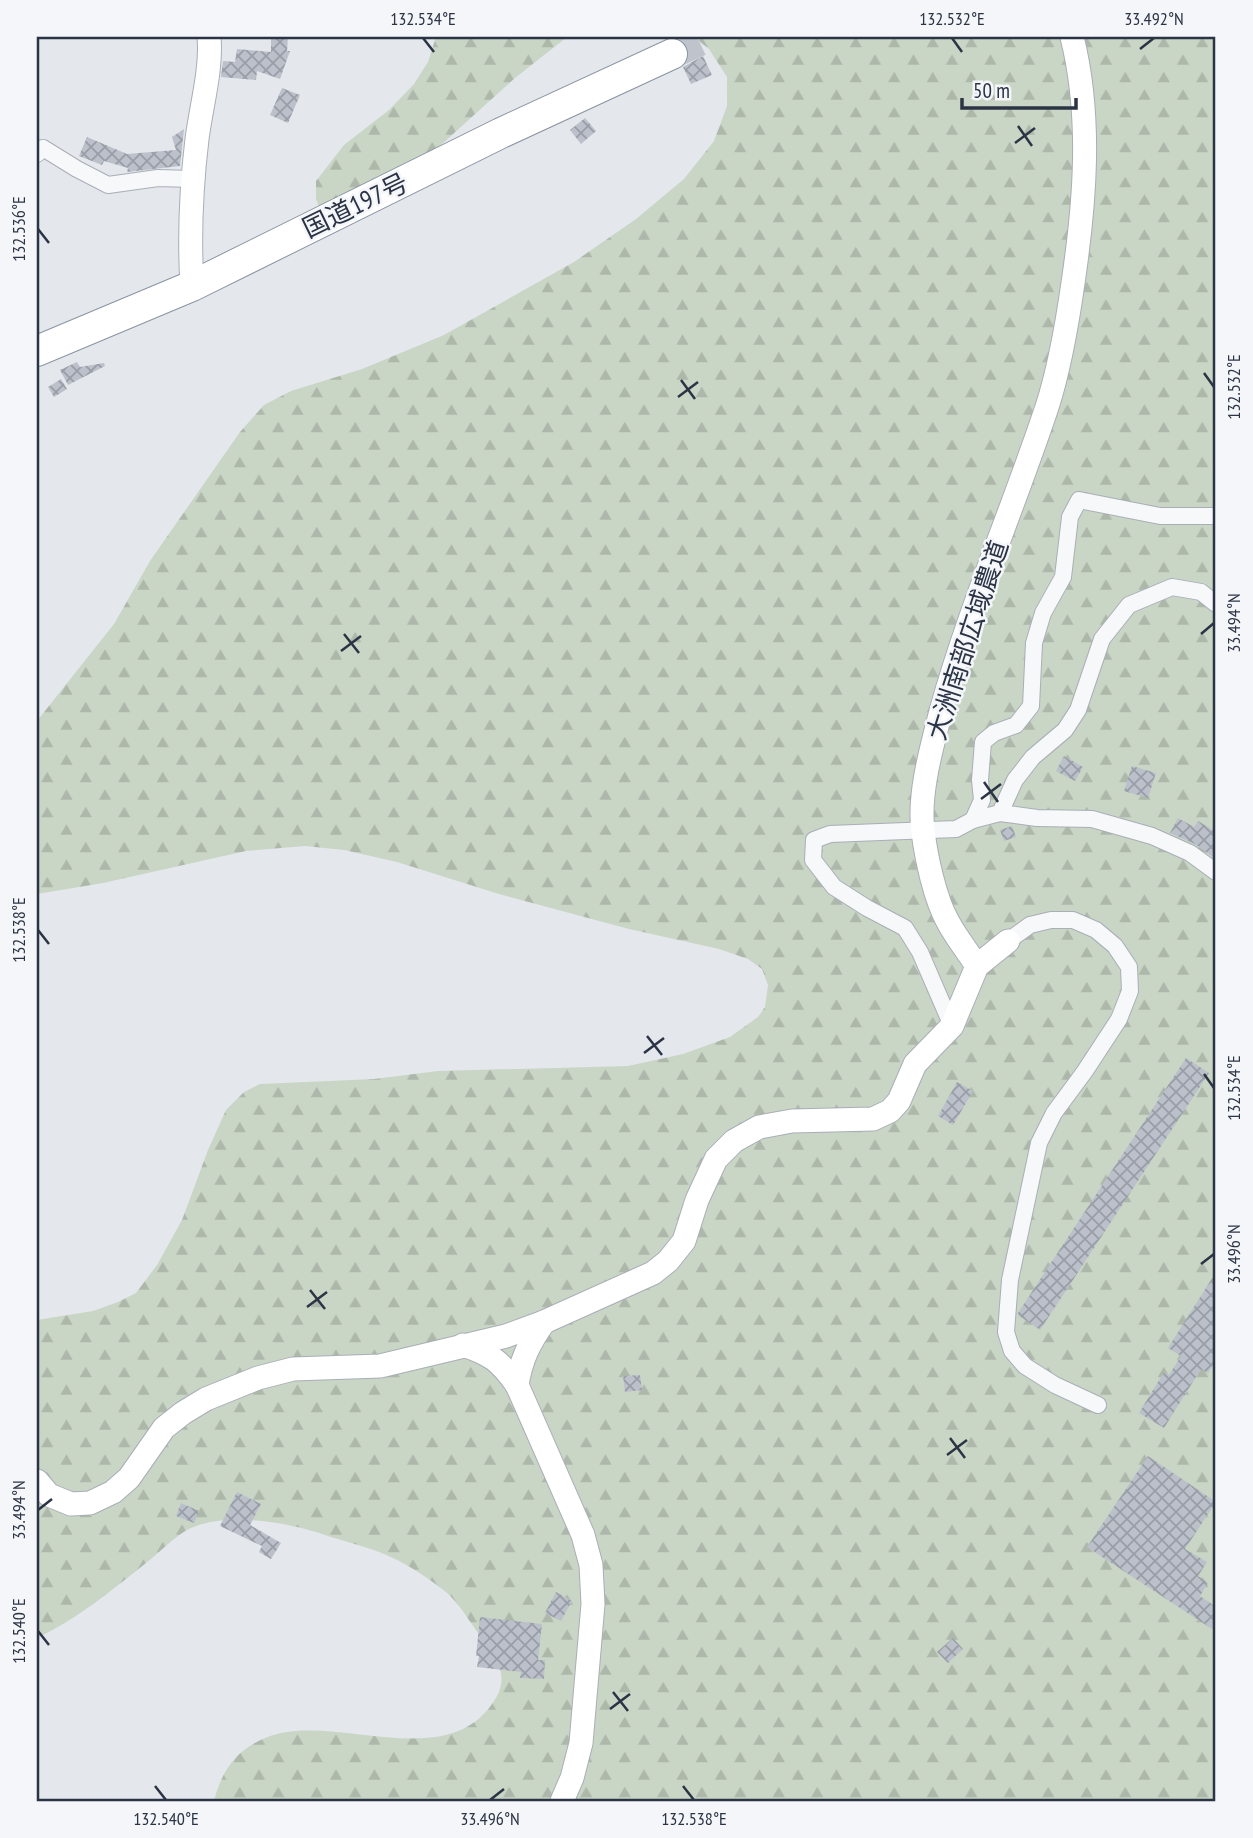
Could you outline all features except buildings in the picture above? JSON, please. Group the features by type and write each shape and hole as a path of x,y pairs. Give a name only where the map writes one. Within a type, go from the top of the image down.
{"highway":[{"name":"国道197号","path":"37,351 192,286 501,133 672,54"}],"street":[{"path":"192,286 189,235 192,179 208,66 209,37"},
{"name":"大洲南部広域農道","path":"977,966 947,921 934,881 922,829 924,797 933,743 957,653 1048,405 1065,341 1082,225 1085,141 1080,69 1072,37"},
{"path":"37,154 43,148 108,185 158,178 192,179"},
{"path":"973,820 982,800 980,780 984,742 994,733 1016,725 1031,706 1034,643 1043,613 1063,577 1070,517 1079,500 1160,516 1216,516"},
{"path":"1000,813 1015,780 1033,757 1065,730 1078,710 1102,639 1129,604 1172,587 1201,592 1216,604"},
{"path":"952,1026 920,952 905,928 834,887 813,860 814,840 830,834 956,829 973,820 1000,813 1038,818 1092,819 1152,835 1190,853 1216,872"},
{"path":"37,1481 48,1495 60,1500 71,1504 90,1503 113,1492 130,1478 164,1429 206,1399 258,1378 293,1369 380,1366 506,1336 544,1322 653,1273 668,1261 684,1241 697,1200 716,1159 734,1142 759,1127 792,1121 873,1119 890,1111 899,1101 915,1064 952,1026 977,966 1030,925 1051,920 1073,920 1096,930 1115,946 1129,967 1130,991 1119,1019 1054,1113 1040,1143 1010,1280 1006,1332 1012,1350 1025,1366 1055,1385 1098,1405"},
{"path":"517,1385 524,1354 544,1322"},
{"path":"463,1345 488,1353 503,1365 517,1385 583,1535 591,1565 593,1604 581,1743 572,1778 562,1801"}],"green space":[{"path":"436,37 567,37 515,78 379,201 320,209 316,199 316,181 344,145 389,110 414,84 428,62"},
{"path":"694,37 1216,37 1216,1801 214,1801 222,1779 233,1761 240,1753 270,1736 296,1731 418,1738 446,1735 471,1724 492,1704 501,1685 500,1668 491,1652 455,1601 434,1583 406,1565 376,1551 273,1522 218,1521 187,1530 93,1604 37,1638 37,1320 93,1311 136,1293 157,1265 182,1220 226,1110 244,1092 260,1084 374,1079 438,1071 628,1066 683,1054 730,1037 758,1017 765,1007 768,985 762,969 748,959 719,949 629,929 499,894 397,862 344,850 305,846 246,851 103,883 37,894 37,721 114,624 150,561 240,432 264,405 291,391 362,369 444,335 574,262 636,219 684,179 714,141 727,106 727,77 709,49"}],"tunnel":[{"path":"672,54 708,37"}]}
